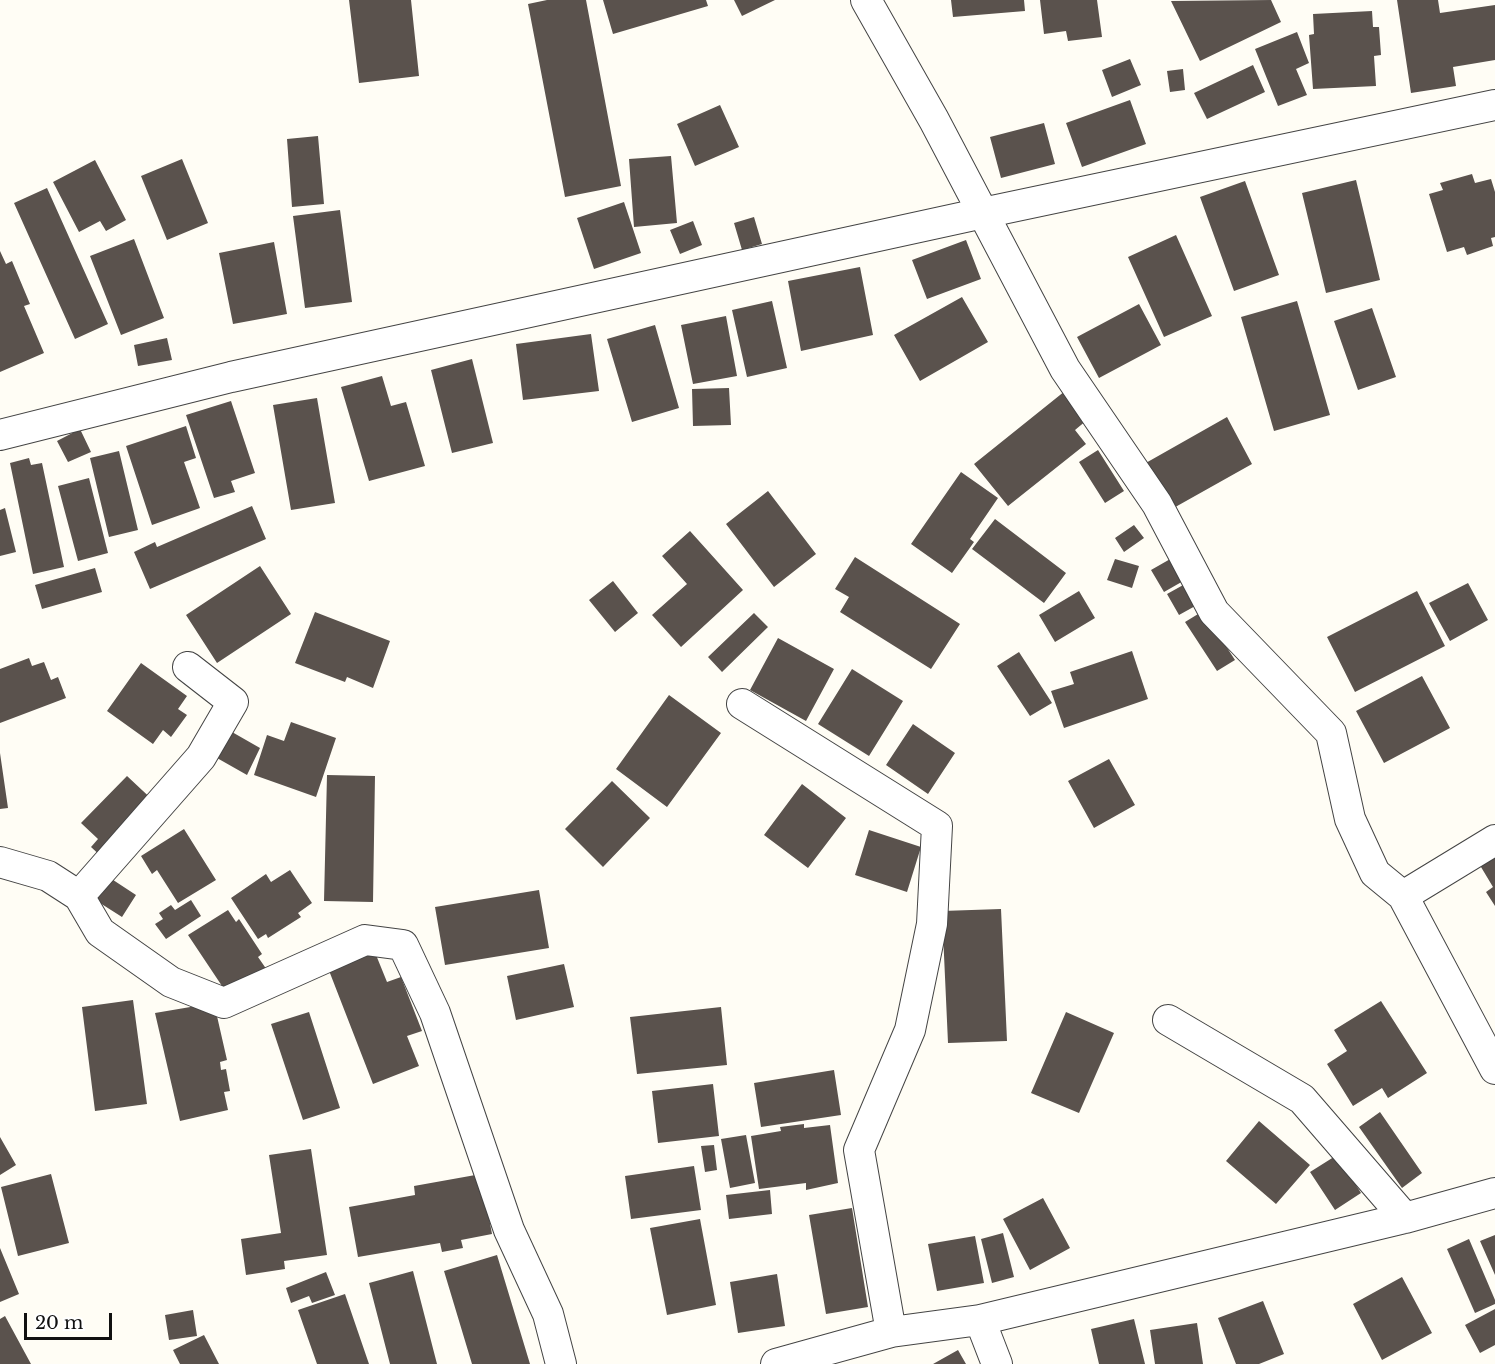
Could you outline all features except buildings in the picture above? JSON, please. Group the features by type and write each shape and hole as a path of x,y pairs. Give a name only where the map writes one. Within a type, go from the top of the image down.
{"street":[{"path":"866,0 983,213 1065,369 1157,504 1214,612 1331,733 1350,819 1375,873 1403,896 1495,1069"},
{"path":"0,435 231,377 983,213 1495,105"},
{"path":"79,896 201,757 233,702 188,667"},
{"path":"742,704 937,826 932,924 910,1030 859,1150 891,1332"},
{"path":"1403,896 1495,840"},
{"path":"0,862 48,876 79,896 100,932 171,982 224,1003 365,940 403,945 435,1013 509,1230 548,1314 561,1364"},
{"path":"1168,1020 1302,1099 1405,1218"},
{"path":"776,1364 891,1332 980,1320 1405,1218 1495,1193"},
{"path":"980,1320 997,1364"}]}
